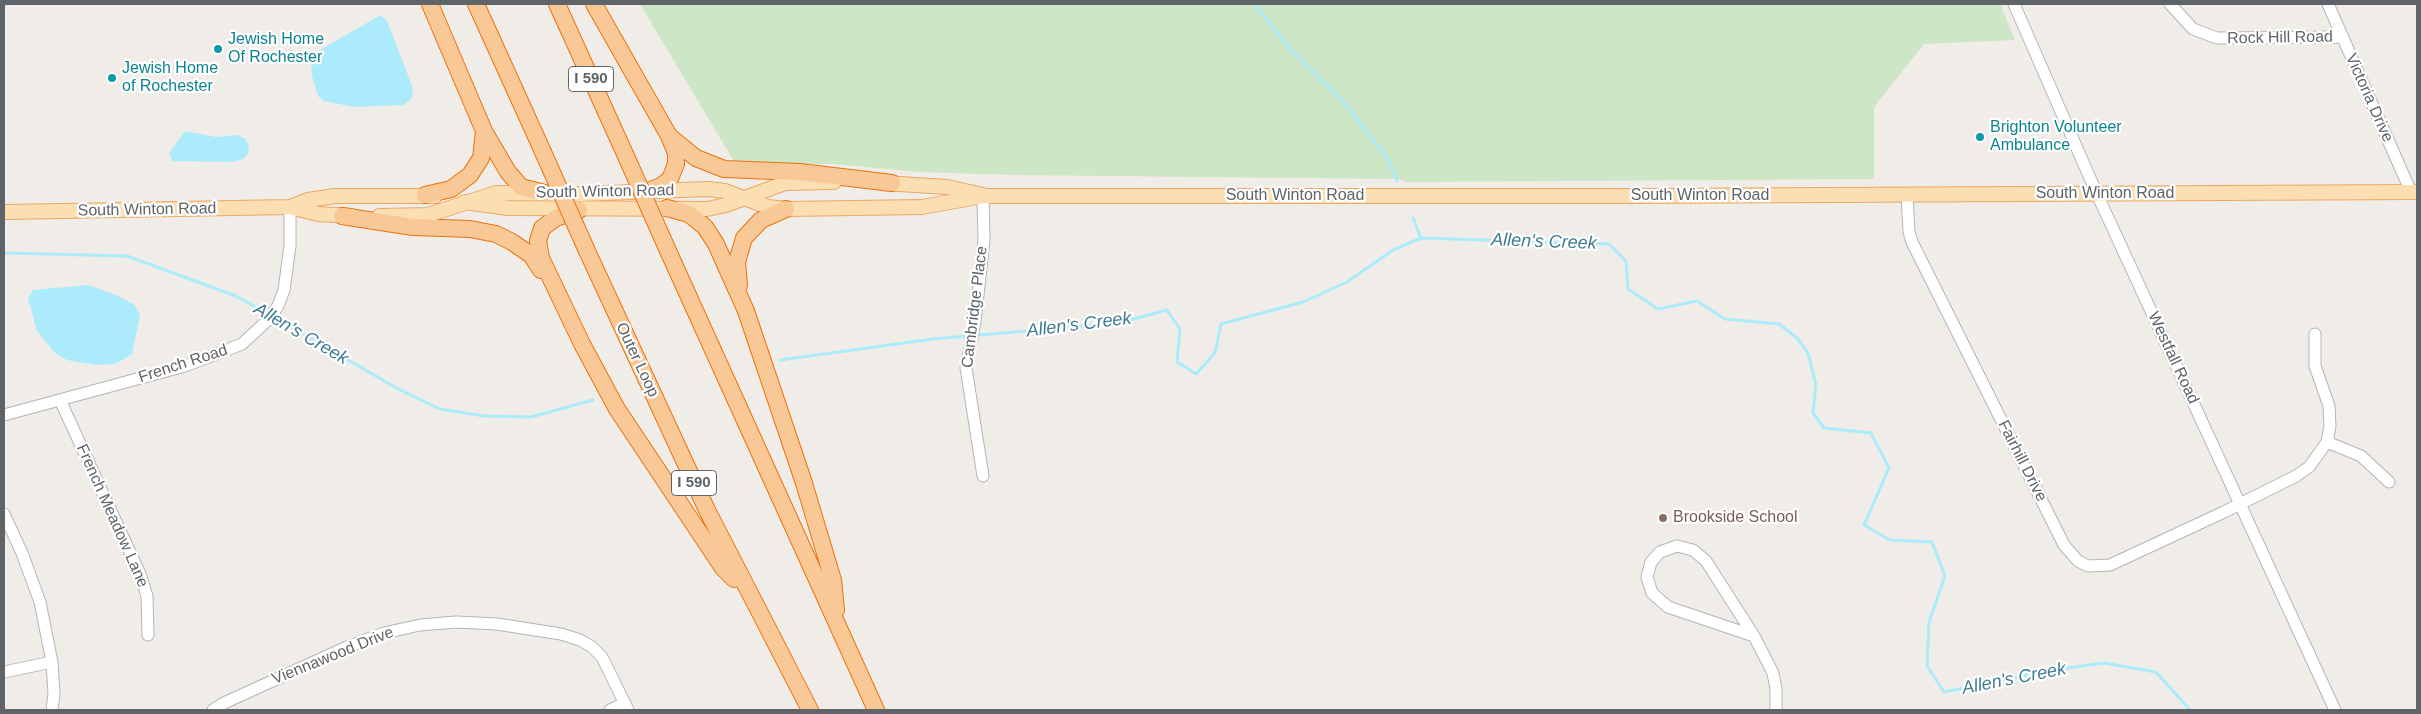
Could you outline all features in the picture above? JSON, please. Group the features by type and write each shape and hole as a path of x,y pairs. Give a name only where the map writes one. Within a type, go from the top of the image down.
{"highway":[{"path":"430,4 484,131 514,181 525,189 545,193"},
{"name":"Outer Loop","path":"476,4 587,251 707,510 749,595 810,710"},
{"name":"I 590","path":"557,4 876,710"},
{"path":"594,4 669,136 676,152 674,172 664,184 646,192"},
{"path":"424,195 450,189 469,176 481,158 484,131"},
{"path":"669,136 696,158 724,169 792,172 892,183"},
{"path":"667,208 692,215 710,233 746,311"},
{"path":"786,209 757,223 746,234 740,246 737,274 746,311 811,507 833,580 839,627"},
{"path":"579,210 548,222 539,234 539,254 596,372 631,432 723,568 749,595"},
{"path":"342,216 413,227 470,229 496,234 531,255 557,292"}],"main road":[{"name":"South Winton Road","path":"290,207 308,200 328,197 424,195 504,208 579,210 711,208 790,182 892,183 947,187 983,196"},
{"name":"South Winton Road","path":"4,212 290,207 308,213 342,216 422,216 496,193 716,190 765,207 786,209 922,207 983,196 1907,196 2414,192"}],"street":[{"name":"Westfall Road","path":"2014,4 2097,194 2334,710"},
{"name":"Rock Hill Road","path":"2170,4 2187,24 2205,35 2216,38 2343,37"},
{"name":"Victoria Drive","path":"2328,4 2414,192"},
{"name":"Cambridge Place","path":"983,196 984,240 975,322 966,368 984,476"},
{"name":"Fairhill Drive","path":"1907,196 1909,232 1912,242 2069,553 2088,566 2110,565 2302,472 2316,458 2327,442"},
{"name":"French Road","path":"4,415 185,366 228,351 252,336 269,319 282,298 288,270 290,207"},
{"path":"2315,334 2315,366 2327,398 2330,415 2327,442 2361,456 2389,482"},
{"name":"French Meadow Lane","path":"60,400 140,574 147,596 148,635"},
{"path":"4,514 22,553 40,602 52,662 54,694 52,710"},
{"path":"1754,636 1668,607 1652,593 1647,577 1651,562 1660,552 1677,546 1693,550 1706,561 1754,636 1773,673 1776,689 1776,710"},
{"name":"Viennawood Drive","path":"213,710 224,703 329,655 384,633 420,625 456,622 497,624 562,634 580,640 592,647 602,657 627,707"},
{"path":"4,672 52,662"},
{"path":"610,710 627,707"}],"green space":[{"path":"640,4 2000,4 2015,40 1924,44 1874,107 1874,179 1406,182 1399,179 1012,175 920,172 833,164 735,163"}],"water":[{"path":"381,15 388,23 412,86 413,95 403,105 354,107 324,101 318,96 312,76 311,67 315,56 323,48"},
{"path":"185,131 216,137 237,135 244,138 249,145 248,154 243,159 234,162 172,161 169,153"},
{"path":"88,285 116,295 135,305 140,316 132,354 115,364 96,365 67,360 54,352 37,331 28,298 33,290"}],"waterway":[{"path":"1254,4 1292,51 1341,99 1388,159 1397,181"},
{"path":"1413,218 1421,238"},
{"name":"Allen's Creek","path":"780,360 933,339 1119,323 1167,310 1180,329 1177,362 1196,374 1215,353 1221,324 1303,302 1347,282 1393,250 1421,238 1609,244 1626,261 1628,289 1658,309 1697,301 1725,319 1779,324 1797,338 1808,353 1816,385 1813,413 1824,428 1871,433 1889,468 1864,525 1890,540 1932,542 1945,576 1929,622 1927,666 1944,692 2046,671 2104,663 2156,672 2190,710"},
{"name":"Allen's Creek","path":"4,253 127,256 236,296 269,314"},
{"name":"Allen's Creek","path":"274,317 400,390 440,409 484,416 531,417 593,400"}],"place":[{"name":"Jewish Home Of Rochester","path":"218,49"},
{"name":"Jewish Home of Rochester","path":"112,78"},
{"name":"Brighton Volunteer Ambulance","path":"1980,137"},
{"name":"Brookside School","path":"1663,518"}]}
